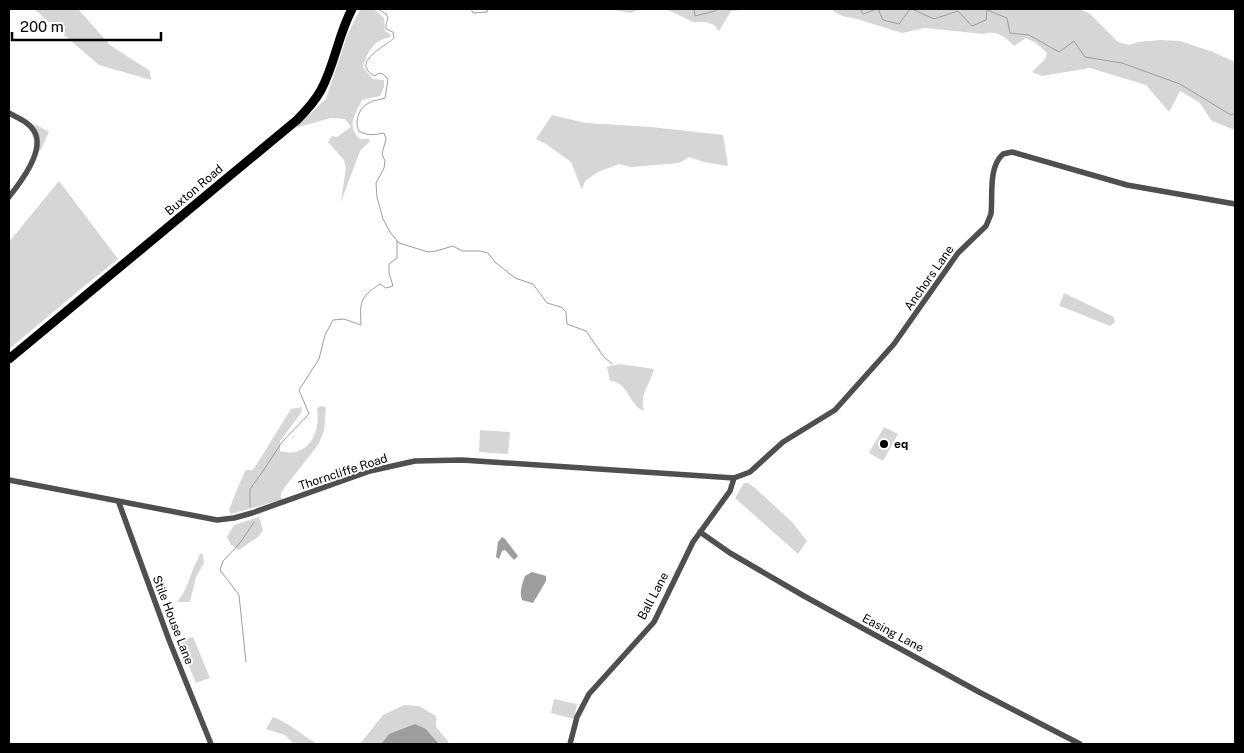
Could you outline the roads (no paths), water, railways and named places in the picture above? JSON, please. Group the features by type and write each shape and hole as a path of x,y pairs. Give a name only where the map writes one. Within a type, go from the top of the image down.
{"highway":[{"name":"Buxton Road","path":"9,359 297,120 312,104 322,89 341,34 352,9"}],"street":[{"path":"9,113 28,124 34,130 38,145 35,157 9,198"},
{"name":"Anchors Lane","path":"734,478 750,472 794,434 835,410 894,344 958,253 986,226 991,214 995,166 1003,154 1012,152 1127,184 1235,204"},
{"name":"Thorncliffe Road","path":"9,480 119,503 218,520 234,518 370,471 415,461 462,460 734,478"},
{"name":"Ball Lane","path":"570,744 577,718 589,694 654,622 686,554 730,491 734,478"},
{"name":"Stile House Lane","path":"119,503 169,640 211,744"},
{"name":"Easing Lane","path":"700,532 738,558 843,618 1080,744"}],"waterway":[{"path":"378,9 386,14 388,18 386,29 393,32 394,38 372,55 367,60 366,66 368,71 375,76 379,73 388,79 385,98 365,105 360,111 357,123 359,131 371,135 384,133 386,139 382,154 385,161 384,168 376,183 377,197 383,219 390,232 399,243 428,252 453,246 462,251 488,253 495,262 515,278 533,284 547,303 561,307 566,312 567,324 586,331 604,357 612,364"},
{"path":"471,9 473,13 487,12 488,9"},
{"path":"694,9 695,16 715,11 716,9"},
{"path":"860,9 863,14 877,9"},
{"path":"878,9 883,20 899,24 910,9"},
{"path":"912,9 934,19 958,11 972,26 986,20 987,10 1007,18 1010,33 1029,35 1059,52 1074,41 1085,57 1122,63 1180,84 1231,115 1235,113"},
{"path":"250,507 250,489 282,442 309,414 299,390 319,359 325,335 333,320 344,319 361,325 361,306 364,297 380,284 386,288 393,286 389,273 389,264 397,258 397,241"},
{"path":"246,662 239,595 220,570 223,561 240,543 254,522"}],"place":[{"name":"eq","path":"884,444"}]}
